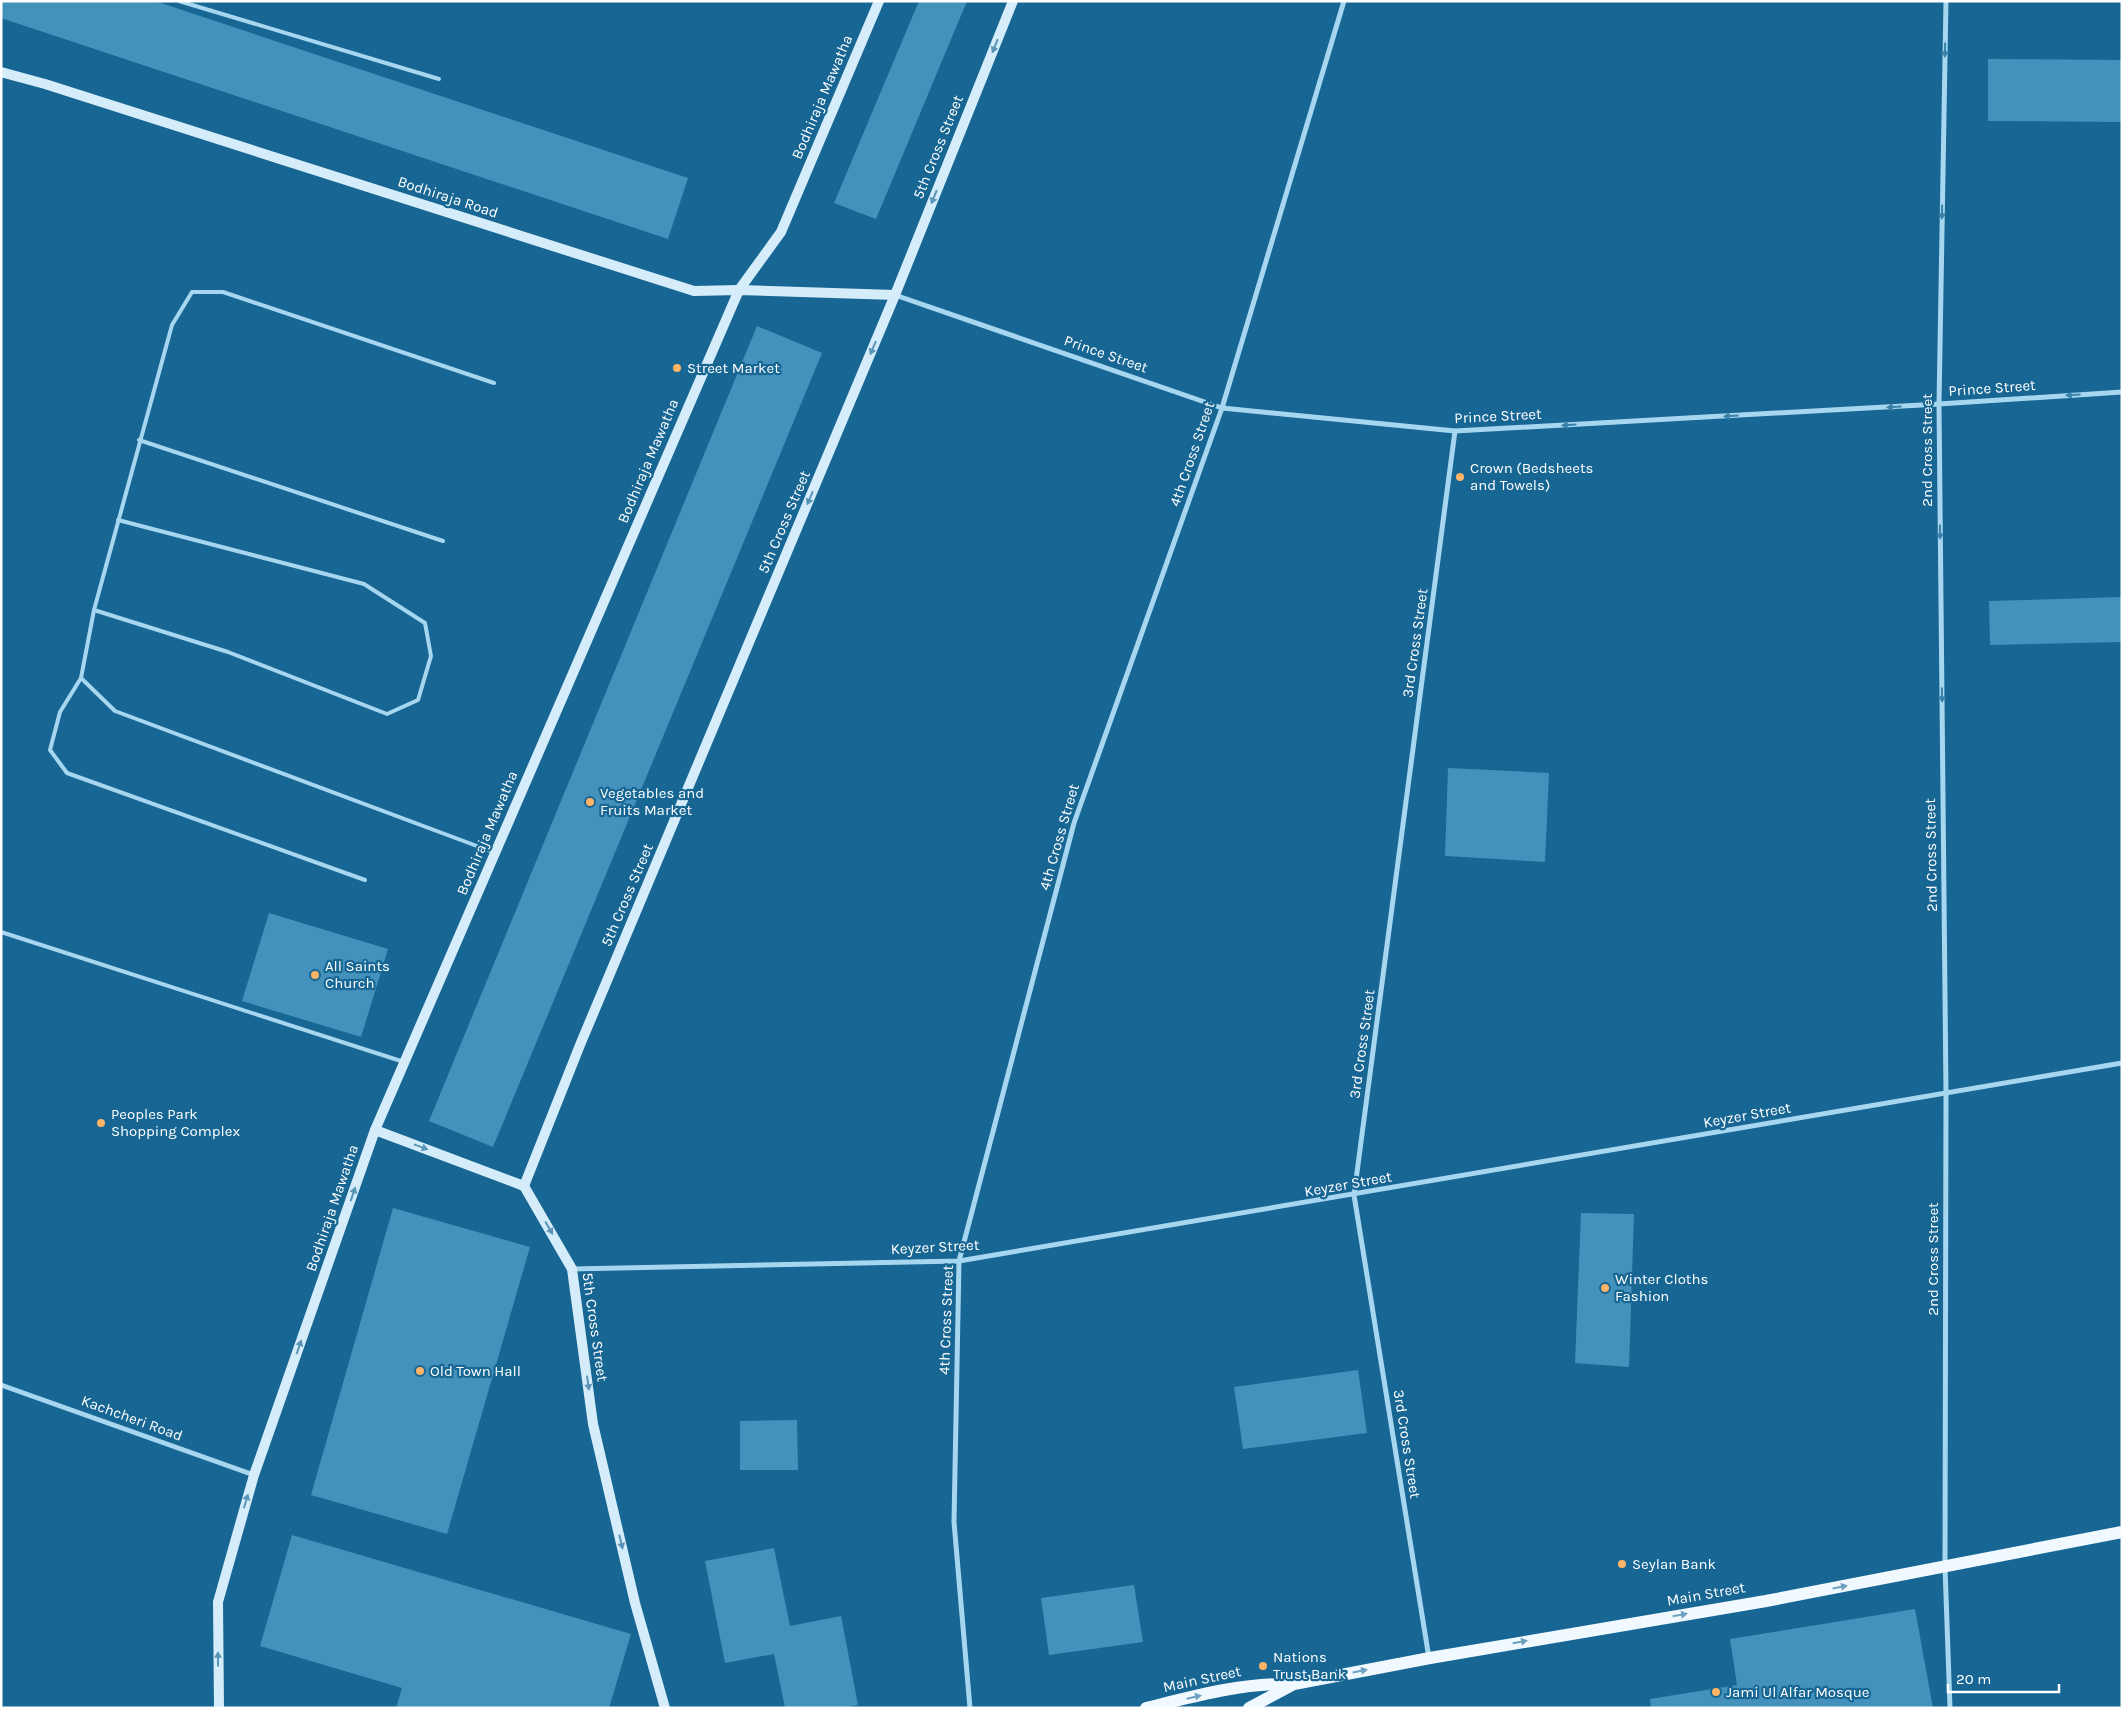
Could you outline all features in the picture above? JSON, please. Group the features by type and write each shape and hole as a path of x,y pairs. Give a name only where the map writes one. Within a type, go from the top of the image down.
{"main road":[{"name":"Main Street","path":"1146,1708 1231,1688 1262,1684 1294,1684 1430,1658 1766,1600 2122,1532"},
{"name":"Main Street","path":"1249,1708 1294,1684"}],"street":[{"name":"Bodhiraja Mawatha","path":"219,1708 218,1602 254,1475 375,1130 739,290 782,232 879,1"},
{"name":"5th Cross Street","path":"665,1708 636,1603 593,1424 572,1268 524,1186 584,1036 895,295 1013,1"},
{"name":"4th Cross Street","path":"970,1708 954,1522 959,1261 1074,823 1222,408 1344,1"},
{"name":"2nd Cross Street","path":"1946,1 1939,404 1946,1093 1945,1567 1950,1708"},
{"name":"Bodhiraja Road","path":"1,72 45,84 694,291 739,290 895,295"},
{"name":"Prince Street","path":"895,295 1222,408 1455,432 2122,392"},
{"name":"3rd Cross Street","path":"1430,1658 1354,1195 1455,432"},
{"name":"Keyzer Street","path":"572,1268 959,1261 2122,1063"},
{"path":"375,1130 524,1186"},
{"name":"Kachcheri Road","path":"1,1385 254,1475"}],"lane":[{"path":"179,1 439,79"},
{"path":"365,880 67,773 50,750 60,712 81,678 94,610 172,325 192,292 223,292 494,383"},
{"path":"139,440 443,541"},
{"path":"94,610 228,652 387,714 418,700 431,656 425,623 364,584 118,520"},
{"path":"81,678 115,711 496,852"},
{"path":"1,932 404,1062"}],"building":[{"path":"1,1 155,1 688,178 668,239 1,18"},
{"path":"919,1 967,1 876,219 834,203"},
{"path":"1988,59 2122,60 2122,122 1988,121"},
{"path":"757,326 822,353 493,1147 429,1121"},
{"path":"2122,597 2122,642 1990,645 1989,601"},
{"path":"1448,768 1549,773 1545,862 1445,856"},
{"name":"All Saints Church","path":"269,913 388,949 361,1037 242,1001"},
{"name":"Old Town Hall","path":"393,1208 530,1247 447,1534 311,1495"},
{"name":"Winter Cloths Fashion","path":"1581,1213 1634,1214 1629,1367 1575,1363"},
{"path":"1358,1370 1367,1433 1243,1449 1234,1387"},
{"path":"797,1420 798,1470 740,1470 740,1421"},
{"path":"292,1535 631,1634 609,1708 396,1708 402,1688 260,1646"},
{"path":"774,1548 790,1626 841,1616 858,1705 842,1708 785,1708 774,1654 725,1663 705,1561"},
{"path":"1134,1585 1143,1642 1049,1655 1041,1598"},
{"path":"1915,1609 1933,1708 1651,1708 1650,1699 1737,1685 1730,1639"}],"place":[{"name":"Street Market","path":"677,368"},
{"name":"Crown (Bedsheets and Towels)","path":"1460,477"},
{"name":"Vegetables and Fruits Market","path":"590,802"},
{"name":"All Saints Church","path":"315,975"},
{"name":"Peoples Park Shopping Complex","path":"101,1123"},
{"name":"Winter Cloths Fashion","path":"1605,1288"},
{"name":"Old Town Hall","path":"420,1371"},
{"name":"Seylan Bank","path":"1622,1564"},
{"name":"Nations Trust Bank","path":"1263,1666"},
{"name":"Jami Ul Alfar Mosque","path":"1716,1692"}]}
